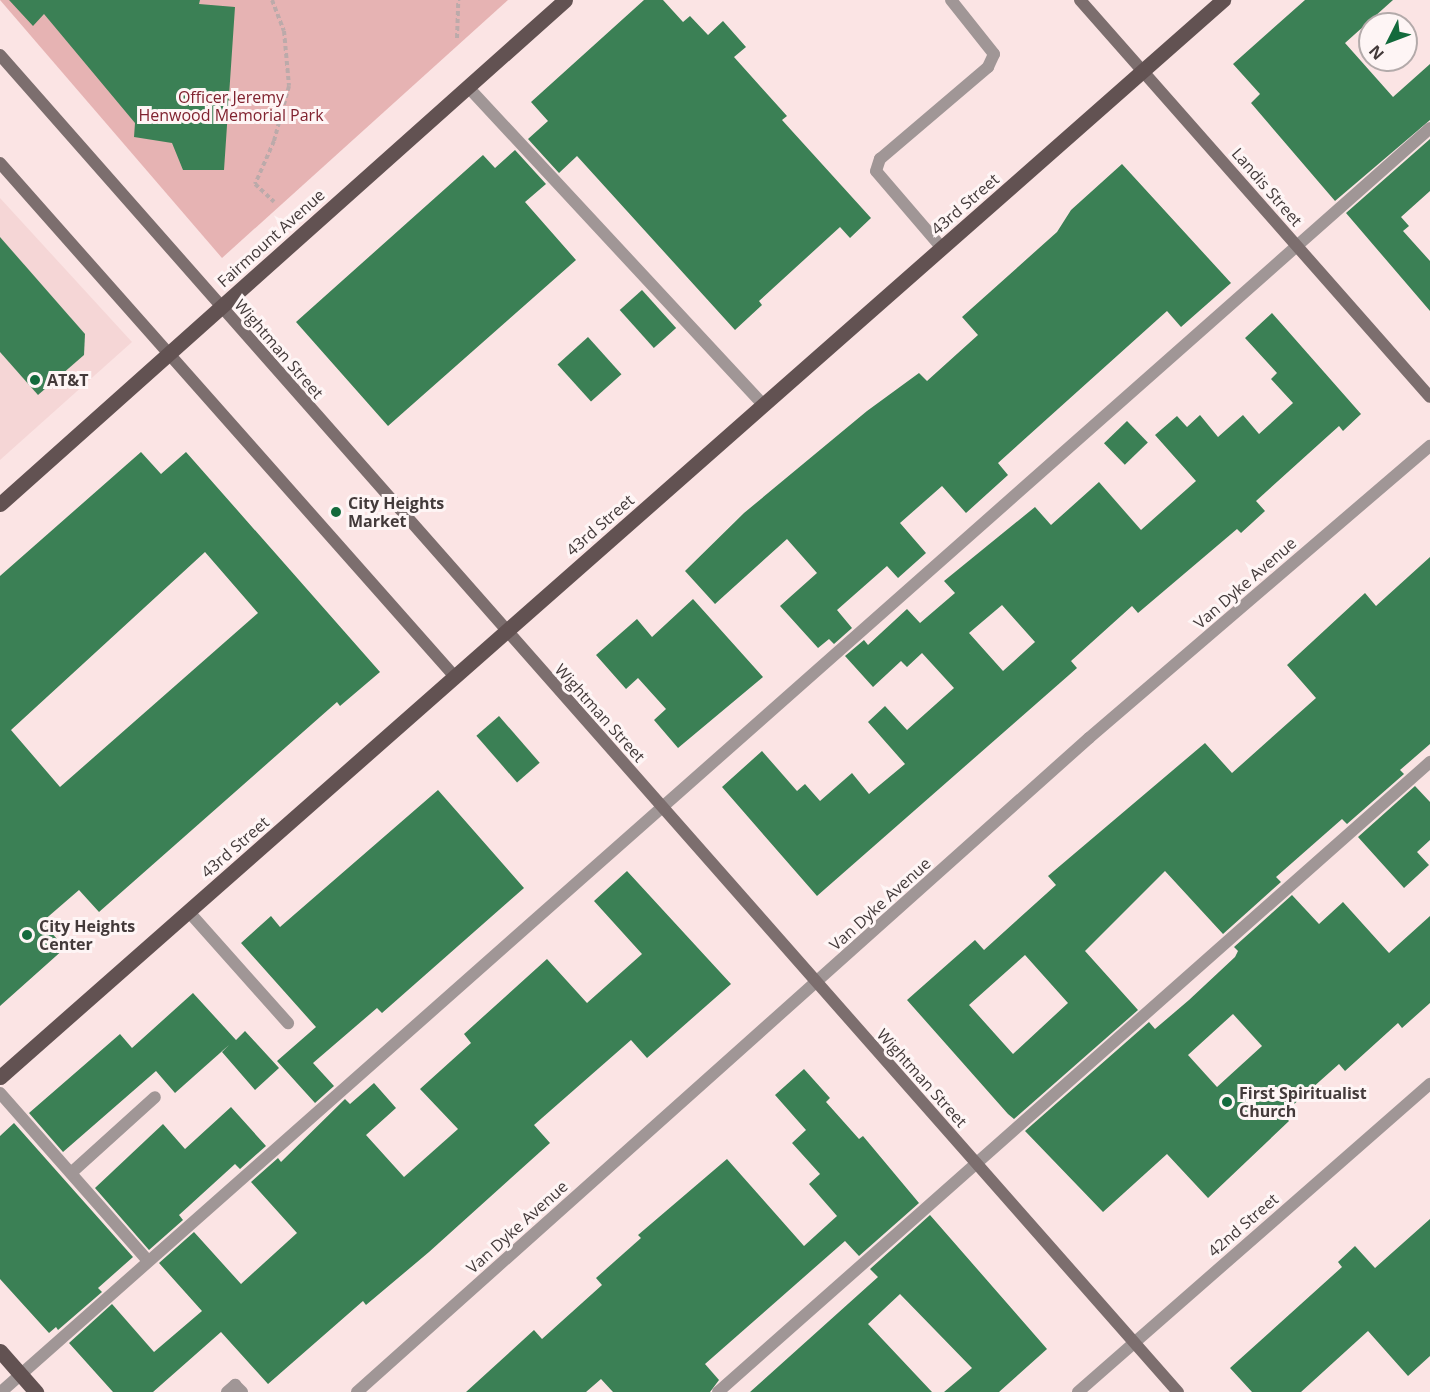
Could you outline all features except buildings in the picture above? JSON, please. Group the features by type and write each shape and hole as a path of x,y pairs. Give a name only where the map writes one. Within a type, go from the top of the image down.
{"main road":[{"name":"Fairmount Avenue","path":"0,504 566,0"},
{"name":"Landis Street","path":"1080,0 1430,397"},
{"name":"43rd Street","path":"0,1077 1223,0"},
{"name":"Wightman Street","path":"0,55 816,984 1178,1392"},
{"path":"0,164 455,676"},
{"path":"0,1351 36,1392"}],"street":[{"path":"942,248 876,171 879,159 992,61 990,44 951,0"},
{"path":"468,87 763,405"},
{"path":"1,1392 660,806 1298,247 1430,128"},
{"name":"Van Dyke Avenue","path":"357,1392 1089,738 1430,446"},
{"path":"718,1392 978,1166 1430,762"},
{"path":"189,912 288,1023"},
{"name":"42nd Street","path":"1078,1392 1430,1084"},
{"path":"0,1094 148,1261"},
{"path":"71,1173 155,1097"},
{"path":"227,1392 235,1385 242,1392"}],"path":[{"path":"272,0 284,31 289,86 274,141 255,183 274,202"},
{"path":"457,38 458,0"}],"shaded area":[{"path":"0,198 132,342 0,460"}],"green space":[{"name":"Officer Jeremy Henwood Memorial Park","path":"0,0 508,0 222,258"}],"place":[{"name":"AT&T","path":"35,380"},
{"name":"City Heights Market","path":"336,512"},
{"name":"City Heights Center","path":"27,935"},
{"name":"First Spiritualist Church","path":"1227,1102"}]}
